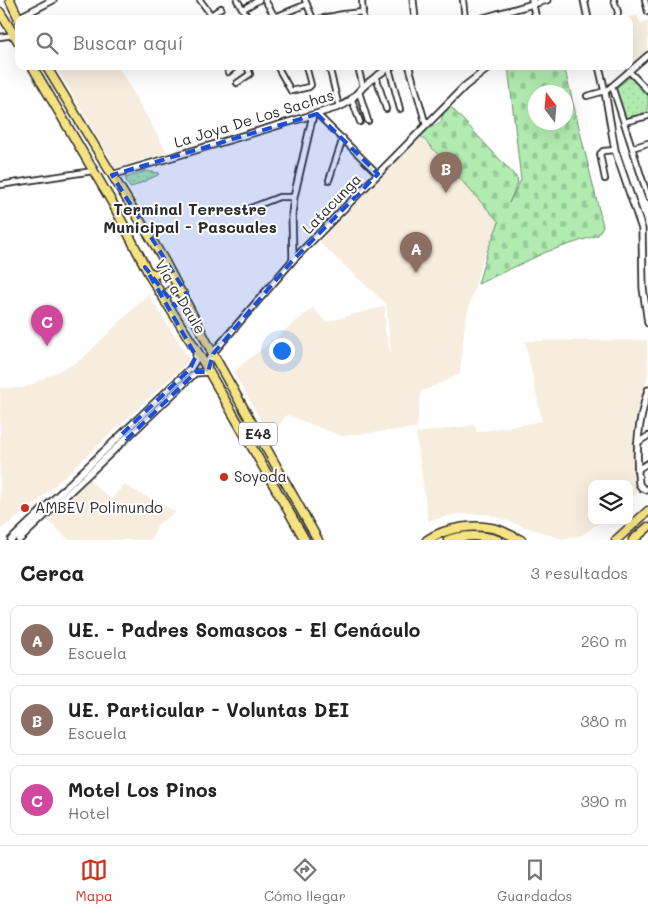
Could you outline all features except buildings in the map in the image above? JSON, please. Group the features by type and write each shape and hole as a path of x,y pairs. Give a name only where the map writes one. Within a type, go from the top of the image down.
{"highway":[{"path":"10,0 18,15"},
{"path":"0,12 14,35"},
{"name":"Vía a Daule","path":"34,70 113,204 145,268 196,350 306,540"},
{"name":"Vía a Daule","path":"48,70 164,260 213,354 318,540"},
{"path":"145,268 152,274 160,274 165,267 164,260"},
{"path":"166,303 165,298 170,291 178,291 182,294"},
{"path":"612,540 618,538 648,511"},
{"path":"304,514 323,540"},
{"path":"633,540 648,526"},
{"path":"427,540 450,530 481,527 499,530 521,540"},
{"path":"448,540 463,536 479,536 498,540"}],"street":[{"path":"25,15 53,0"},
{"path":"200,0 211,15"},
{"path":"237,0 247,15"},
{"path":"243,9 259,0"},
{"path":"265,0 274,15"},
{"path":"338,15 363,12 362,0"},
{"path":"413,0 415,15"},
{"path":"463,0 465,15"},
{"path":"492,15 532,2 547,0"},
{"path":"584,0 587,15"},
{"path":"614,0 618,15"},
{"path":"644,0 648,12"},
{"path":"279,15 306,2 311,15"},
{"path":"532,2 535,15"},
{"path":"214,15 220,8"},
{"path":"0,37 14,35"},
{"path":"633,68 648,55"},
{"path":"237,83 250,74 248,70"},
{"path":"279,70 291,91 311,85 307,70"},
{"path":"330,70 339,107"},
{"path":"359,70 363,87"},
{"name":"La Joya De Los Sachas","path":"112,176 339,107 352,100 363,87 386,70"},
{"path":"392,70 400,109"},
{"path":"410,70 426,124"},
{"name":"Latacunga","path":"208,372 208,362 213,354 293,260 426,124 465,86 486,70"},
{"path":"600,70 615,150 645,229 648,321"},
{"path":"586,96 605,92 629,71 648,91"},
{"path":"376,76 386,109"},
{"path":"612,86 648,197"},
{"path":"359,92 368,121"},
{"path":"352,100 360,122"},
{"path":"293,260 292,214 294,197 315,115 342,138 378,174"},
{"path":"624,122 648,116"},
{"path":"329,180 342,138"},
{"path":"632,148 648,143"},
{"path":"606,178 600,154 603,151 615,150"},
{"path":"0,185 93,172"},
{"path":"641,175 648,173"},
{"path":"240,212 279,197 294,197"},
{"path":"20,540 125,436 193,365 196,350"},
{"path":"12,540 195,372 208,372"},
{"path":"648,390 640,414 637,443 637,470 642,488 648,490"},
{"path":"640,414 648,410"},
{"path":"637,443 648,436"},
{"path":"637,470 648,463"}],"highlighted area":[{"path":"317,114 378,174 293,260 213,354 208,372 196,372 127,439 122,434 190,369 196,356 145,267 175,306 188,296 112,175"}],"shaded area":[{"path":"637,15 641,24 648,21 648,50 633,63 633,16"},
{"path":"58,70 120,70 167,152 116,169"},
{"path":"420,136 499,222 482,261 465,322 460,374 423,391 421,390 417,428 341,436 287,415 270,436 233,372 313,308 326,322 385,306 385,331 391,354 386,304 319,242"},
{"path":"148,294 190,360 27,511 0,529 0,388 24,388 81,360"},
{"path":"647,340 648,375 638,416 634,444 637,494 633,496 633,480 588,480 588,525 596,525 581,536 562,539 487,514 458,514 428,521 416,433 475,425 477,432 542,421 525,341"},
{"path":"89,480 111,499 124,485 176,512 158,524 151,540 69,540 47,520"}],"green space":[{"path":"508,70 565,70 569,85 528,85 528,130 573,130 573,103 603,226 598,235 546,252 478,284 488,249 499,222 421,136 429,128 441,122 443,113 450,106 518,179 509,203 521,180"},
{"path":"630,77 648,95 648,113 625,120 615,89"},
{"path":"145,171 159,173 130,188 125,178"}],"place":[{"name":"UE. Particular - Voluntas DEI","path":"446,193"},
{"name":"UE. - Padres Somascos - El Cenáculo","path":"416,273"},
{"name":"Motel Los Pinos","path":"47,346"},
{"name":"Soyoda","path":"224,477"},
{"name":"AMBEV Polimundo","path":"25,508"}],"district":[{"name":"Terminal Terrestre Municipal - Pascuales","path":"190,218"}]}
